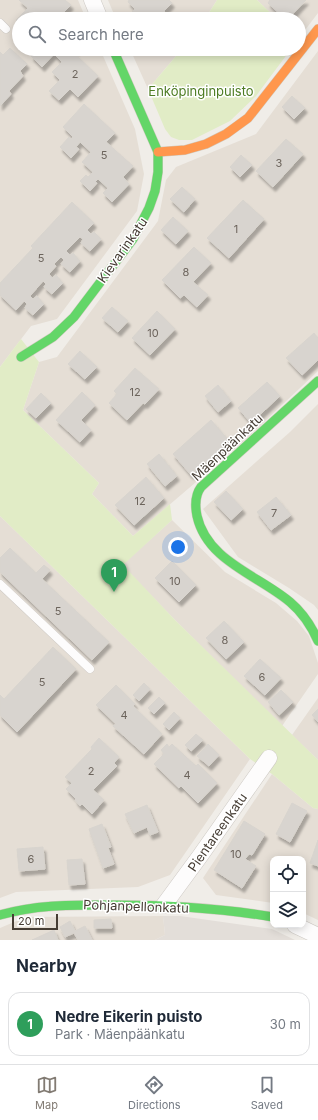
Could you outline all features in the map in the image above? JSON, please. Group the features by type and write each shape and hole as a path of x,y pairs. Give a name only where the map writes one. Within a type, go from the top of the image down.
{"street":[{"path":"92,0 97,12"},
{"path":"306,43 318,28"},
{"name":"Kievarinkatu","path":"21,357 56,335 69,322 127,247 151,207 157,190 160,169 158,152 116,56"},
{"path":"158,152 177,152 196,149 216,141 248,118 296,56"},
{"name":"Mäenpäänkatu","path":"318,381 211,477 200,489 196,501 196,516 201,529 211,544 225,559 288,601 302,613 313,629 318,642"},
{"name":"Pientareenkatu","path":"164,905 269,758"},
{"name":"Pohjanpellonkatu","path":"0,915 17,910 44,906 164,905 240,912 270,917"},
{"path":"301,928 318,936"}],"lane":[{"path":"0,23 6,29"},
{"path":"0,584 90,669"}],"shaded area":[{"path":"0,0 78,0 83,12 12,12 12,56 103,56 135,129 144,174 137,211 57,319 31,326 0,367"},
{"path":"108,0 217,0 209,12 113,12"},
{"path":"257,0 318,0 318,13 306,29 306,12 270,12"},
{"path":"318,51 318,371 244,441 133,536 92,494 99,483 23,410 39,362 57,357 158,221 166,180 176,167 256,134"},
{"path":"133,56 176,56 148,89"},
{"path":"318,404 318,610 314,605 289,588 238,557 203,509 290,432"},
{"path":"0,516 250,759 170,875 138,887 16,892 0,898"},
{"path":"172,520 225,572 276,603 297,621 309,636 318,663 318,674 282,726 122,565"},
{"path":"318,698 318,760 292,735"},
{"path":"272,774 313,808 318,809 318,920 306,914 306,856 270,856 270,903 216,895 203,878"},
{"path":"163,916 165,935 155,940 0,940 0,928 26,917"},
{"path":"163,916 180,916 272,929 295,940 155,940 165,935"}],"green space":[{"path":"217,0 257,0 270,12 209,12"},
{"name":"Enköpinginpuisto","path":"176,56 286,56 256,96 230,121 192,140 179,140 171,137 165,129 148,89"},
{"path":"21,339 39,362 23,410 99,483 92,494 133,536 170,504 172,520 123,565 175,620 318,760 318,809 313,808 272,774 250,759 0,516 0,367"}],"building":[{"path":"19,0 65,0 71,5 64,12 24,12 28,8"},
{"path":"129,0 169,0 172,3 164,11 165,12 132,12 135,9 128,2"},
{"path":"270,0 306,0 295,12 278,12 268,3"},
{"path":"10,48 12,50 12,56 18,56 27,64 20,71 23,76 9,91 11,94 0,106 0,52 3,55"},
{"path":"31,56 52,56 42,67"},
{"path":"56,56 77,56 98,76 78,97 70,89 59,100 49,91 60,80 52,72 62,62"},
{"path":"292,96 305,108 294,119 282,107"},
{"path":"84,104 115,133 106,142 133,166 123,177 129,184 112,202 103,193 108,188 98,179 95,182 97,183 90,191 80,181 86,175 88,177 93,172 82,162 91,152 80,142 76,147 79,149 71,158 60,147 69,137 71,139 73,137 63,127"},
{"path":"286,139 303,154 273,187 256,171"},
{"path":"241,155 252,165 240,177 230,167"},
{"path":"182,187 195,199 184,212 170,199"},
{"path":"243,200 264,219 229,258 207,238"},
{"path":"72,202 94,223 87,230 91,234 94,232 101,239 90,251 81,243 83,239 80,237 66,251 70,255 73,253 80,261 70,272 61,264 64,260 61,257 54,264 56,266 49,274 52,278 56,275 63,283 52,294 44,287 46,284 43,281 30,296 33,299 37,296 44,304 33,315 25,308 27,304 24,301 16,310 0,295 0,283 33,248 31,246"},
{"path":"173,217 188,231 176,244 161,230"},
{"path":"194,247 211,263 193,282 208,295 197,307 184,295 180,298 162,280"},
{"path":"112,307 128,321 118,332 102,318"},
{"path":"157,311 175,329 150,355 132,338"},
{"path":"314,333 318,338 318,360 302,375 286,358"},
{"path":"80,351 97,367 85,379 68,364"},
{"path":"135,368 159,389 127,420 109,403 117,394 114,391"},
{"path":"267,382 280,396 251,423 238,408"},
{"path":"218,385 231,401 218,412 205,396"},
{"path":"82,392 95,405 81,420 91,430 80,442 56,420"},
{"path":"41,393 51,403 36,418 26,409"},
{"path":"211,420 230,442 191,475 173,454"},
{"path":"159,454 177,476 165,486 147,464"},
{"path":"146,477 164,498 134,525 115,505"},
{"path":"226,491 243,509 231,520 214,502"},
{"path":"276,497 291,515 271,530 257,512"},
{"path":"10,548 36,573 44,565 50,570 42,579 109,642 92,660 0,572 0,558"},
{"path":"172,561 196,585 179,602 155,578"},
{"path":"224,621 244,642 226,659 206,638"},
{"path":"53,647 76,669 17,732 0,715 0,695 4,699"},
{"path":"260,659 281,678 265,695 244,676"},
{"path":"144,683 150,689 139,701 133,695"},
{"path":"116,685 135,704 133,706 162,734 144,754 113,726 116,724 96,705"},
{"path":"281,690 293,702 279,715 268,702"},
{"path":"159,697 165,703 154,714 148,708"},
{"path":"318,709 318,722 312,715"},
{"path":"174,712 180,718 169,730 163,724"},
{"path":"196,734 203,740 191,751 185,745"},
{"path":"99,738 119,757 114,763 117,766 93,790 104,800 92,814 82,804 80,806 75,800 76,799 66,789 72,783 65,777 92,749 91,747"},
{"path":"167,744 169,747 172,744 196,766 198,764 217,783 198,803 181,786 179,788 154,764 164,754 161,750"},
{"path":"208,744 219,755 209,766 197,756"},
{"path":"292,803 307,811 290,842 276,834"},
{"path":"147,805 158,832 150,835 147,827 134,833 125,814"},
{"path":"244,821 265,834 252,855 249,854 245,859 256,866 242,888 214,870"},
{"path":"102,824 111,847 108,848 114,864 103,868 89,829"},
{"path":"318,840 318,866 310,863"},
{"path":"43,847 45,869 19,871 17,849"},
{"path":"82,859 85,884 69,885 67,860"},
{"path":"111,919 112,928 94,928 94,920"},
{"path":"70,921 75,931 85,926 92,940 78,940 74,933 65,937 60,927"},
{"path":"54,930 58,940 32,940"}],"traffic: fast":[{"path":"21,357 53,337 74,317 133,239 149,208 155,191 158,172 158,152 116,56"},
{"path":"318,381 201,487 196,505 197,516 203,532 211,545 235,566 277,592 295,606 306,620 318,641"},
{"path":"0,915 14,911 42,907 132,905 213,909 270,917"}],"traffic: slow":[{"path":"306,44 318,29"},
{"path":"158,152 185,150 206,144 226,134 248,118 297,56"}],"place":[{"name":"Nedre Eikerin puisto","path":"114,592"}]}
